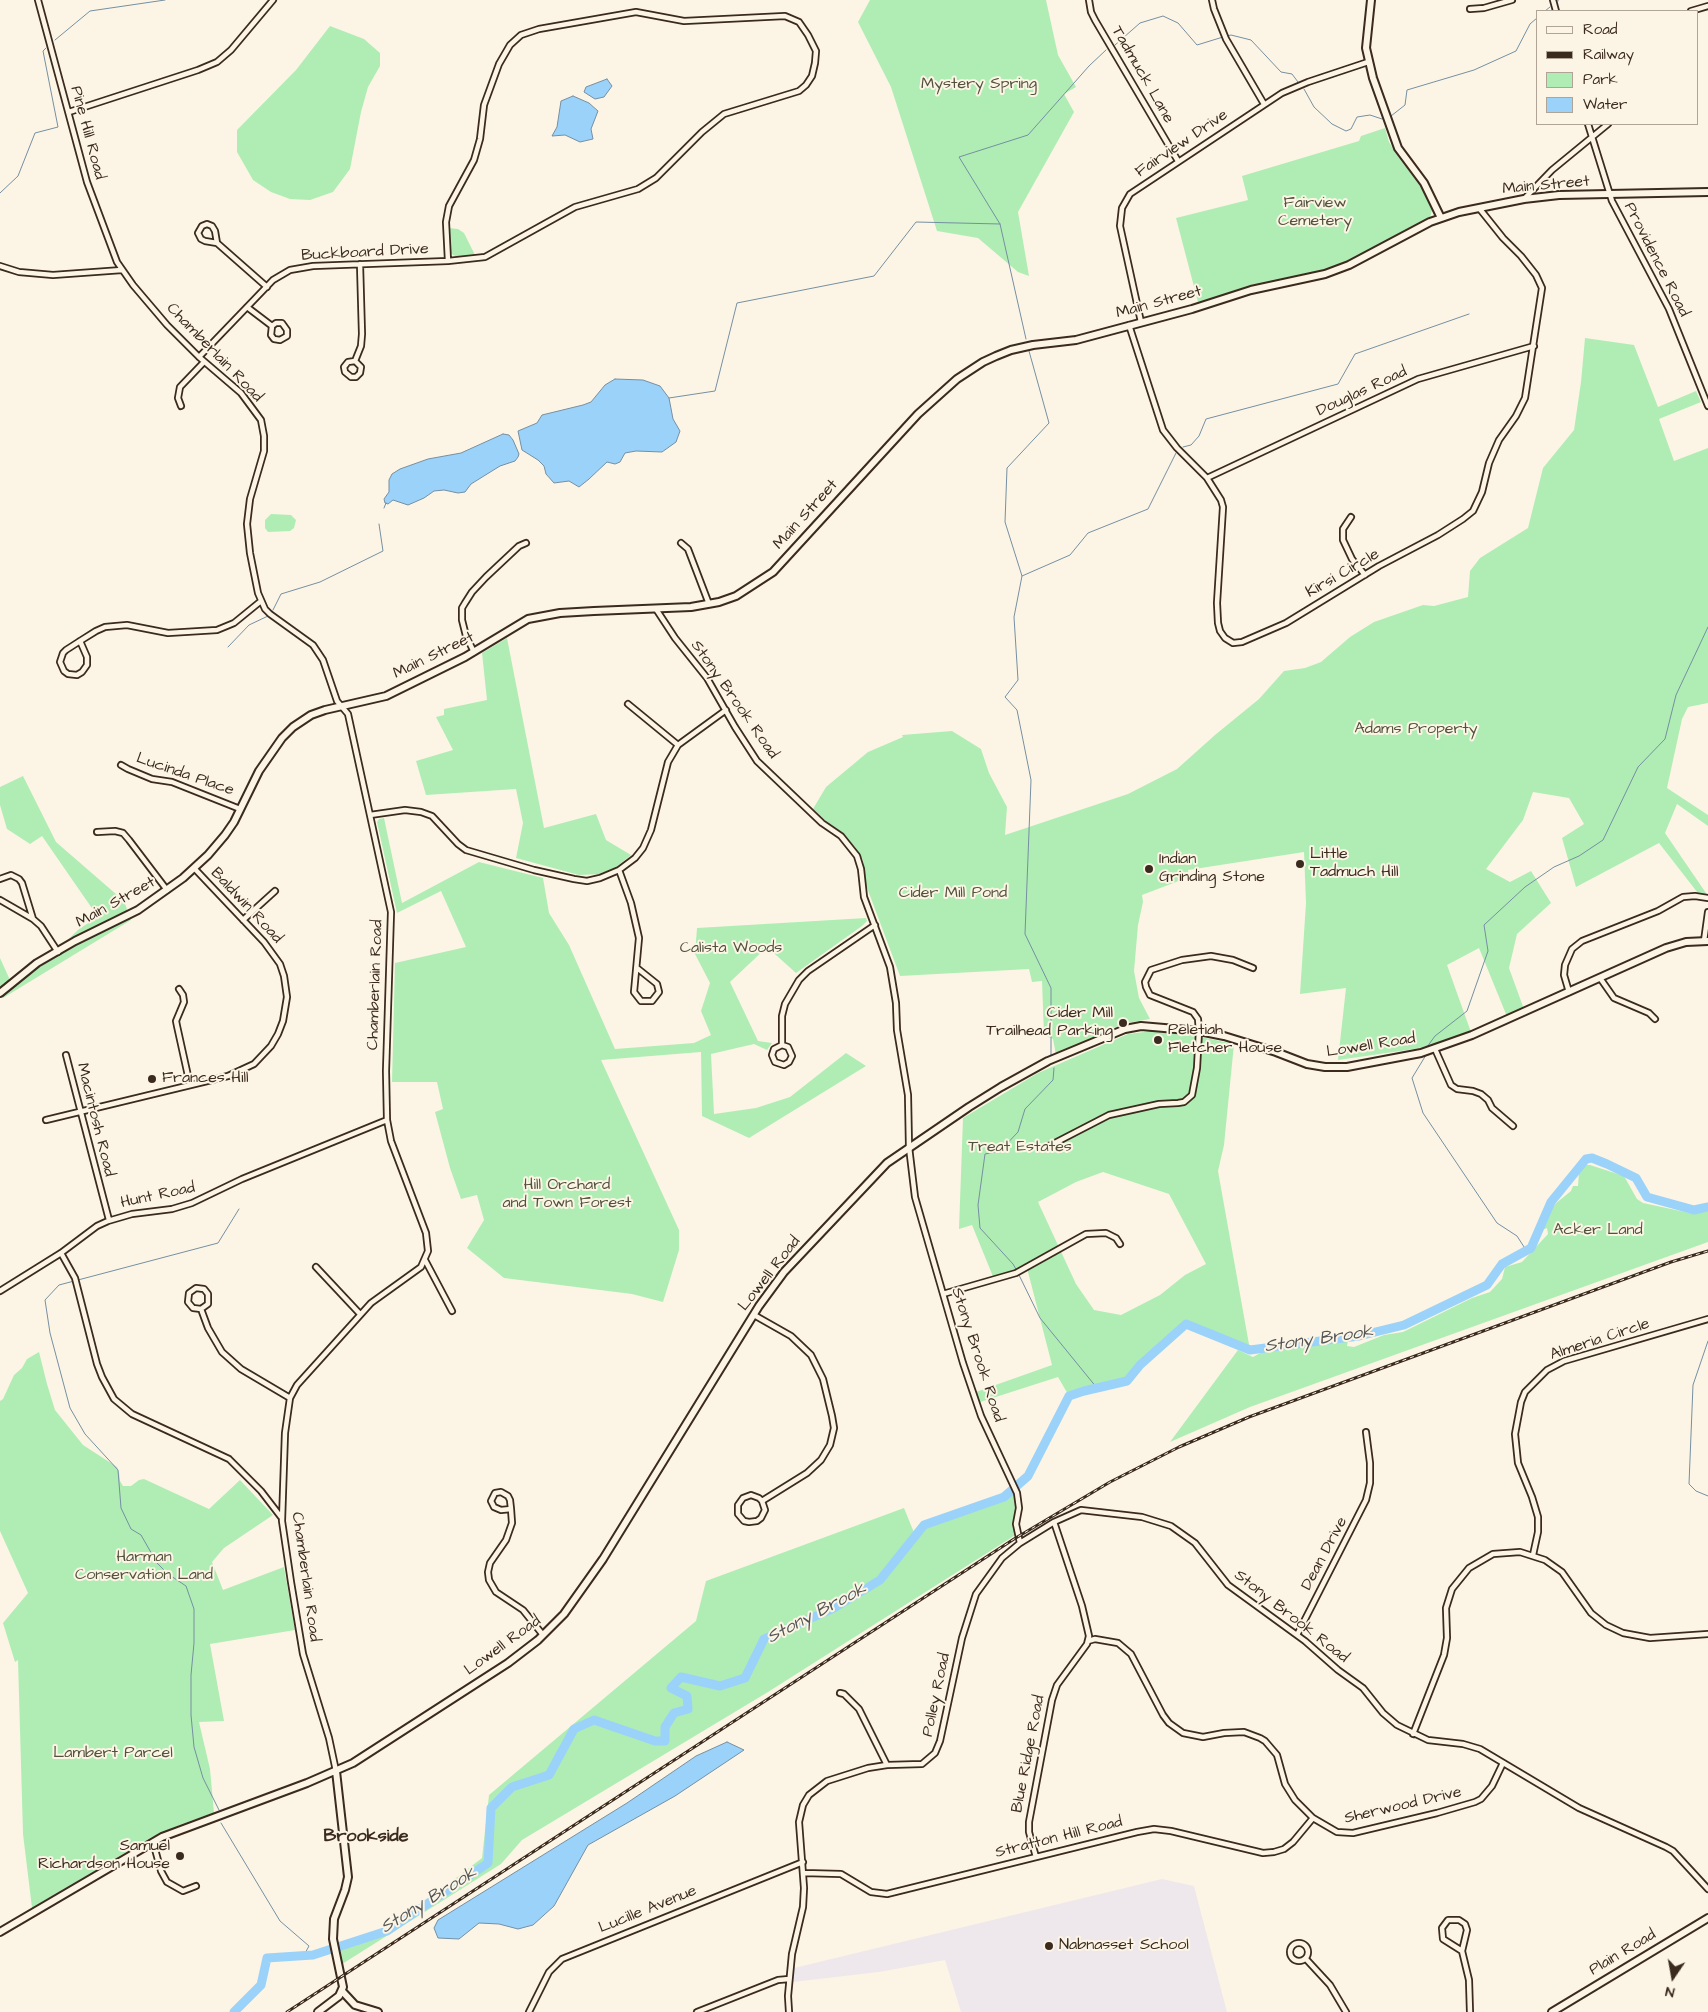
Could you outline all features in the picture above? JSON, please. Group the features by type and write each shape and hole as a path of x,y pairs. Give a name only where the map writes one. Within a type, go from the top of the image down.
{"street":[{"name":"Pine Hill Road","path":"38,0 90,189 113,254 122,270"},
{"path":"68,112 198,70 217,62 232,50 273,0"},
{"name":"Tadmuck Lane","path":"1089,0 1091,12 1095,20 1178,161"},
{"path":"1212,0 1226,39 1264,104"},
{"path":"1371,0 1367,30 1368,62 1398,148 1424,183 1441,218"},
{"path":"1470,9 1484,8 1512,0"},
{"path":"1694,10 1708,6"},
{"name":"Buckboard Drive","path":"199,357 267,286 279,276 299,267 448,261 485,257 576,207 638,189 656,178 702,132 724,114 800,91 806,86 812,76 816,51 808,35 799,22 785,16 684,22 636,12 539,29 521,35 510,45 499,64 484,105 480,139 474,160 449,206 446,222 448,261"},
{"name":"Fairview Drive","path":"1142,322 1122,240 1120,217 1122,208 1130,194 1282,93 1308,82 1368,62"},
{"name":"Providence Road","path":"1588,125 1610,195 1623,225 1669,309 1708,406"},
{"path":"1524,199 1552,170 1607,125"},
{"name":"Main Street","path":"0,993 28,969 75,941 138,910 194,868 225,835 234,822 270,754 287,733 311,715 386,696 474,652 520,623 537,616 709,604 736,596 773,572 918,414 969,371 983,362 1011,350 1033,345 1076,340 1192,309 1251,290 1325,274 1349,265 1441,218 1479,208 1524,199 1559,195 1708,192"},
{"name":"Kirsi Circle","path":"1129,325 1163,430 1177,448 1207,478 1220,496 1223,506 1217,616 1220,631 1227,640 1233,643 1242,642 1269,632 1365,575 1438,535 1463,519 1473,510 1482,492 1489,463 1499,440 1517,414 1524,398 1542,294 1542,285 1536,275 1494,228 1479,208"},
{"path":"218,243 216,231 212,226 207,224 202,226 198,234 201,238 205,241 218,243 267,286"},
{"path":"355,361 361,346 362,334 360,264"},
{"path":"0,266 19,272 53,275 122,270"},
{"name":"Chamberlain Road","path":"122,270 167,325 204,362 241,392 261,420 264,451 250,500 247,524 254,577 261,602 270,614 313,645 323,660 337,701 348,714 391,912 386,1071 387,1120 394,1149 426,1233 428,1251 425,1260 416,1272 388,1290 360,1314 297,1385 290,1398 284,1433 282,1518 303,1654 329,1738 336,1771"},
{"path":"247,307 272,326"},
{"name":"Douglas Road","path":"1207,478 1418,379 1472,362 1534,346"},
{"path":"181,406 178,398 180,387 204,362"},
{"path":"1351,517 1343,529 1343,540 1352,558 1365,575"},
{"path":"474,652 466,636 462,620 462,608 472,592 486,577 519,546 526,543"},
{"path":"681,543 688,549 709,604"},
{"path":"80,641 87,657 87,665 82,672 68,674 62,667 61,658 66,650 80,641 100,629 116,625 128,625 162,633 221,629 234,623 261,602"},
{"name":"Stony Brook Road","path":"656,609 675,638 707,678 757,761 822,823 841,836 852,849 860,864 864,897 890,966 896,1003 897,1030 908,1095 909,1146 915,1197 981,1416 1004,1461 1017,1493 1019,1508 1016,1524 1020,1543 1054,1522 1081,1510 1142,1517 1171,1526 1195,1543 1228,1585 1297,1635 1338,1670 1363,1688 1392,1722 1412,1734 1428,1740 1474,1747 1579,1808 1673,1851 1708,1890"},
{"path":"628,704 678,745"},
{"path":"370,815 405,810 421,812 432,816 466,850 534,870 587,881 619,870 635,858 643,848 651,830 668,762 678,745 726,710"},
{"name":"Lucinda Place","path":"121,765 152,778 172,782 240,808"},
{"path":"97,832 109,830 123,833 167,890"},
{"name":"Baldwin Road","path":"46,1120 228,1076 254,1064 271,1046 283,1021 287,997 280,964 264,942 194,868"},
{"path":"619,870 631,904 640,945 634,988 635,996 645,1003 652,1001 659,992 657,984 637,968"},
{"path":"0,879 11,875 19,879 22,883 33,919"},
{"path":"243,920 275,891"},
{"path":"1569,992 1564,975 1565,965 1572,949 1582,941 1658,911 1683,897 1708,898"},
{"path":"0,900 33,919 41,926 58,952"},
{"path":"1706,941 1708,912"},
{"path":"782,1045 782,1016 785,1004 799,980 808,971 875,925"},
{"name":"Lowell Road","path":"0,1932 153,1842 353,1763 508,1663 543,1635 572,1603 603,1559 754,1315 784,1272 888,1162 969,1107 1036,1067 1125,1029 1141,1026 1199,1031 1250,1043 1307,1064 1325,1068 1347,1067 1435,1049 1455,1042 1666,948 1686,942 1706,941"},
{"path":"1049,1146 1109,1115 1159,1104 1178,1103 1189,1098 1193,1093 1198,1068 1198,1019 1193,1012 1150,995 1145,984 1149,972 1164,965 1210,956 1233,960 1253,968"},
{"path":"1600,978 1614,998 1649,1013 1655,1019"},
{"path":"179,989 183,995 184,1002 176,1021 190,1085"},
{"path":"782,1045 790,1049 792,1056 789,1062 780,1065 775,1062 772,1056 774,1049 782,1045"},
{"path":"1435,1049 1451,1085 1457,1089 1481,1094 1488,1100 1492,1108 1513,1126"},
{"name":"Macintosh Road","path":"66,1055 108,1220"},
{"name":"Hunt Road","path":"0,1291 62,1253 97,1226 108,1220 132,1214 172,1209 192,1203 242,1179 387,1120"},
{"path":"943,1294 1016,1273 1079,1237 1094,1232 1113,1236 1120,1244"},
{"path":"62,1253 75,1278 97,1364 104,1383 114,1399 132,1414 229,1459 261,1491 282,1518"},
{"path":"425,1260 452,1311"},
{"path":"316,1267 360,1314"},
{"path":"196,1288 204,1290 209,1296 208,1304 201,1309 193,1308 188,1302 189,1294 196,1288"},
{"path":"201,1309 214,1339 228,1358 248,1374 290,1398"},
{"path":"754,1315 791,1336 811,1355 823,1379 834,1428 830,1445 815,1467 762,1501"},
{"name":"Almeria Circle","path":"1533,1554 1538,1532 1538,1517 1518,1463 1515,1434 1521,1402 1529,1388 1546,1370 1564,1361 1708,1320"},
{"name":"Dean Drive","path":"1297,1635 1321,1586 1355,1526 1366,1500 1370,1483 1370,1463 1366,1432"},
{"path":"511,1509 501,1510 494,1507 491,1501 494,1493 501,1492 507,1494 511,1509 510,1530 504,1543 490,1563 489,1580 496,1592 523,1610 543,1635"},
{"path":"751,1495 760,1498 762,1501 764,1514 758,1521 744,1521 738,1514 738,1505 743,1498 751,1495"},
{"path":"1054,1522 1082,1606 1089,1636 1088,1641"},
{"name":"Polley Road","path":"789,2012 788,1996 792,1954 803,1907 804,1873 800,1815 802,1805 818,1787 836,1777 887,1765 922,1764 935,1753 971,1607 981,1586 994,1568 1002,1558 1020,1543"},
{"path":"1412,1734 1444,1655 1447,1638 1446,1608 1456,1583 1469,1568 1493,1554 1513,1551 1533,1554 1557,1568 1591,1613 1614,1630 1641,1638 1708,1634"},
{"name":"Sherwood Drive","path":"1088,1641 1096,1639 1118,1643 1131,1654 1163,1715 1183,1733 1203,1737 1244,1732 1265,1741 1277,1755 1288,1790 1294,1800 1313,1818 1337,1832 1353,1833 1466,1805 1481,1799 1487,1793 1503,1763"},
{"name":"Blue Ridge Road","path":"1036,1857 1029,1832 1029,1822 1052,1700 1057,1686 1088,1641"},
{"path":"840,1693 844,1694 859,1709 887,1765"},
{"path":"318,2012 342,1991 343,1982 333,1943 334,1919 348,1877 346,1844 336,1771"},
{"name":"Stratton Hill Road","path":"804,1873 841,1874 871,1892 882,1894 1154,1829 1171,1831 1264,1853 1274,1852 1289,1845 1313,1818"},
{"path":"153,1842 161,1871 167,1882 182,1891 196,1886"},
{"name":"Lucille Avenue","path":"528,2012 549,1972 562,1959 803,1862"},
{"name":"Plain Road","path":"1556,2011 1708,1918"},
{"path":"1462,1951 1443,1939 1442,1928 1448,1920 1459,1920 1466,1927 1468,1934 1462,1951 1470,1980 1470,2012"},
{"path":"1298,1942 1306,1944 1309,1951 1306,1959 1299,1961 1292,1958 1290,1952 1293,1945 1298,1942"},
{"path":"1306,1959 1330,1985 1346,2012"},
{"path":"697,2012 778,1980 789,1979"},
{"path":"342,1991 355,2005 378,2012"}],"shaded area":[{"name":"Nabnasset School","path":"1162,1879 1194,1886 1227,2012 961,2012 945,1960 879,1972 793,1982 794,1968"}],"green space":[{"name":"Mystery Spring","path":"870,0 1046,0 1058,55 1076,87 1064,94 1074,112 1018,212 1029,276 1018,272 978,238 937,231 891,87 858,22"},
{"path":"330,26 364,39 380,53 380,66 368,87 350,169 333,192 310,200 290,199 271,192 253,180 237,152 237,130 296,70"},
{"name":"Fairview Cemetery","path":"1385,128 1389,142 1421,187 1432,210 1430,218 1357,259 1333,268 1198,302 1176,218 1248,200 1242,176 1359,141 1361,136"},
{"path":"449,228 458,229 464,233 475,255 458,257 451,253"},
{"path":"1585,338 1634,345 1658,407 1696,391 1701,402 1659,419 1674,461 1708,448 1708,703 1688,707 1682,719 1667,788 1708,815 1708,826 1677,804 1665,833 1708,896 1701,897 1659,843 1576,887 1562,838 1584,824 1569,798 1533,792 1523,820 1486,869 1510,882 1531,871 1551,903 1517,934 1509,968 1525,1012 1508,1019 1479,948 1447,965 1472,1035 1414,1049 1338,1060 1346,988 1300,994 1306,903 1304,852 1188,870 1189,877 1142,895 1143,902 1138,925 1134,971 1139,998 1150,1019 1122,1024 1056,1055 1053,1039 1044,1035 1042,981 1032,982 1029,969 900,976 866,885 863,860 855,847 813,809 826,787 868,752 903,737 902,735 952,731 981,749 989,773 1007,807 1005,835 1128,794 1177,769 1259,699 1284,671 1305,668 1321,662 1350,637 1374,622 1423,605 1434,606 1468,597 1470,571 1480,558 1528,528 1543,468 1574,430"},
{"path":"271,514 291,515 296,520 294,528 290,531 268,532 265,528 265,520"},
{"path":"507,638 544,828 596,814 606,840 631,855 615,868 602,874 579,875 516,858 523,823 516,789 426,795 416,761 453,750 436,717 444,715 444,709 487,700 482,653"},
{"path":"23,776 56,842 124,901 131,920 3,998 0,991 0,958 10,980 55,952 79,929 98,917 42,836 30,844 7,829 0,805 0,787"},
{"name":"Hill Orchard and Town Forest","path":"384,818 402,903 479,862 543,878 549,913 569,945 615,1049 694,1043 711,1035 701,1011 710,983 695,954 697,928 866,918 867,921 862,926 796,973 767,947 730,982 758,1041 772,1043 767,1050 754,1044 711,1054 714,1114 756,1108 790,1097 846,1053 866,1066 749,1138 702,1116 701,1052 601,1060 679,1230 679,1250 663,1302 632,1294 504,1278 467,1248 484,1220 477,1195 461,1199 450,1168 435,1112 443,1109 437,1082 392,1082 395,963 466,947 441,891 397,913 377,822 379,819"},
{"name":"Treat Estates","path":"1152,1031 1206,1038 1234,1044 1224,1145 1218,1171 1250,1350 1186,1324 1140,1365 1127,1381 1069,1396 1058,1377 977,1403 973,1393 1052,1365 1027,1268 994,1279 972,1225 959,1229 963,1118 1038,1073 1128,1034","holes":["1103,1172 1169,1194 1206,1264 1185,1275 1160,1295 1121,1315 1094,1310 1076,1284 1038,1202 1076,1182"]},
{"name":"Acker Land","path":"1585,1165 1624,1176 1637,1199 1643,1203 1690,1213 1708,1211 1708,1242 1250,1407 1170,1442 1238,1350 1253,1357 1262,1352 1342,1340 1348,1341 1347,1346 1354,1347 1384,1335 1403,1332 1472,1298 1490,1292 1502,1279 1505,1267 1522,1262 1548,1234 1547,1228 1540,1231 1540,1226 1555,1204 1571,1191 1573,1186 1578,1186 1579,1172"},
{"path":"39,1352 55,1410 83,1445 117,1467 123,1486 131,1486 144,1479 209,1509 240,1480 273,1515 224,1548 212,1562 223,1590 284,1567 295,1630 210,1644 224,1721 199,1722 210,1769 214,1813 150,1838 32,1908 23,1834 18,1660 15,1662 3,1623 28,1593 0,1531 0,1401 3,1399 14,1375 22,1368 27,1359"},
{"path":"1017,1493 1017,1534 768,1692 522,1840 501,1864 339,1966 334,1951 387,1931 482,1858 489,1795 696,1621 706,1581 904,1508 915,1535 924,1525"}],"water":[{"path":"607,79 612,86 604,97 595,99 584,92 586,87"},
{"path":"573,96 589,103 598,111 591,129 593,139 580,142 565,135 552,136 557,127 561,101"},
{"path":"615,379 643,380 660,386 669,398 673,419 680,431 676,442 662,452 636,451 625,453 620,462 615,464 607,462 579,487 569,481 554,483 546,474 544,466 522,450 518,431 537,423 542,415 591,402 605,385"},
{"path":"503,434 509,435 513,440 519,454 518,457 515,461 500,466 471,484 465,492 434,491 408,505 393,500 388,504 385,503 384,499 389,492 389,480 392,474 400,469 428,459 461,453"},
{"path":"727,1742 744,1750 675,1796 588,1845 554,1906 533,1925 518,1929 499,1924 479,1923 459,1939 438,1938 434,1928 438,1920 627,1803 696,1756"}],"waterway":[{"path":"55,40 90,11 165,0"},
{"path":"1546,10 1550,7"},
{"path":"1115,45 1140,23 1163,16 1178,23 1197,45 1223,37"},
{"path":"1391,116 1405,105 1407,90 1474,70 1516,51 1530,24 1536,19"},
{"path":"1227,36 1231,35 1251,40 1281,72 1292,74 1298,82"},
{"path":"0,193 18,176 35,133 58,127 43,51 46,48"},
{"path":"1026,339 1000,224 959,157 1028,135 1089,66 1106,50"},
{"path":"1304,89 1314,107 1332,124 1346,131 1351,129 1357,117 1370,115 1382,119"},
{"path":"669,398 715,391 737,303 874,276 916,222 1000,224"},
{"path":"1183,447 1191,445 1199,436 1206,419 1338,384 1355,354 1469,314"},
{"path":"1029,351 1049,423 1007,468 1005,522 1022,576 1014,617 1018,680 1005,697 1017,710 1031,780 1025,934 1051,988 1051,1055"},
{"path":"1022,576 1070,555 1088,533 1148,509 1176,453"},
{"path":"384,508 386,503"},
{"path":"273,610 281,594 320,582 383,551 379,524"},
{"path":"228,647 249,625 268,616"},
{"path":"1427,1047 1435,1036 1467,1011 1488,951 1484,925 1525,887 1554,867 1579,856 1603,840 1638,767 1665,739 1676,695 1708,627"},
{"path":"1426,1055 1412,1078 1423,1113 1497,1223 1517,1236 1526,1250"},
{"path":"1017,1271 1013,1264 980,1228 978,1205 985,1154 1000,1151 1018,1132 1025,1109 1053,1080 1054,1068"},
{"name":"Stony Brook","path":"234,2012 261,1985 267,1958 313,1955 387,1931 488,1863 491,1808 512,1787 549,1775 574,1729 594,1720 655,1741 665,1741 665,1727 674,1713 688,1709 687,1696 671,1688 681,1677 720,1686 745,1678 764,1639 834,1608 880,1580 924,1525 1004,1497 1028,1476 1069,1396 1127,1381 1140,1365 1186,1324 1250,1350 1359,1336 1404,1325 1487,1285 1502,1264 1531,1248 1551,1202 1586,1159 1592,1158 1636,1178 1647,1197 1694,1210 1708,1207"},
{"path":"219,1810 203,1778 194,1747 191,1715 194,1609 186,1586 168,1574 157,1563 141,1535 131,1529 121,1508 118,1470 85,1434 70,1408 50,1333 45,1300 59,1285 218,1243 239,1209"},
{"path":"1019,1275 1040,1318 1097,1388"},
{"path":"1708,1341 1693,1385 1689,1484 1696,1491 1708,1496"},
{"path":"221,1823 280,1921 309,1946 304,1955"}],"railway":[{"path":"287,2012 1014,1539 1110,1482 1179,1447 1249,1417 1671,1262 1708,1251"}],"place":[{"name":"Little Tadmuch Hill","path":"1300,864"},
{"name":"Indian Grinding Stone","path":"1149,869"},
{"name":"Cider Mill Trailhead Parking","path":"1123,1023"},
{"name":"Peletiah Fletcher House","path":"1158,1040"},
{"name":"Frances Hill","path":"152,1079"},
{"name":"Samuel Richardson House","path":"180,1856"},
{"name":"Nabnasset School","path":"1049,1946"}],"district":[{"name":"Brookside","path":"366,1837"}],"park label":[{"name":"Adams Property","path":"1416,730"},
{"name":"Cider Mill Pond","path":"953,894"},
{"name":"Calista Woods","path":"731,949"},
{"name":"Harman Conservation Land","path":"144,1567"},
{"name":"Lambert Parcel","path":"113,1754"}]}
